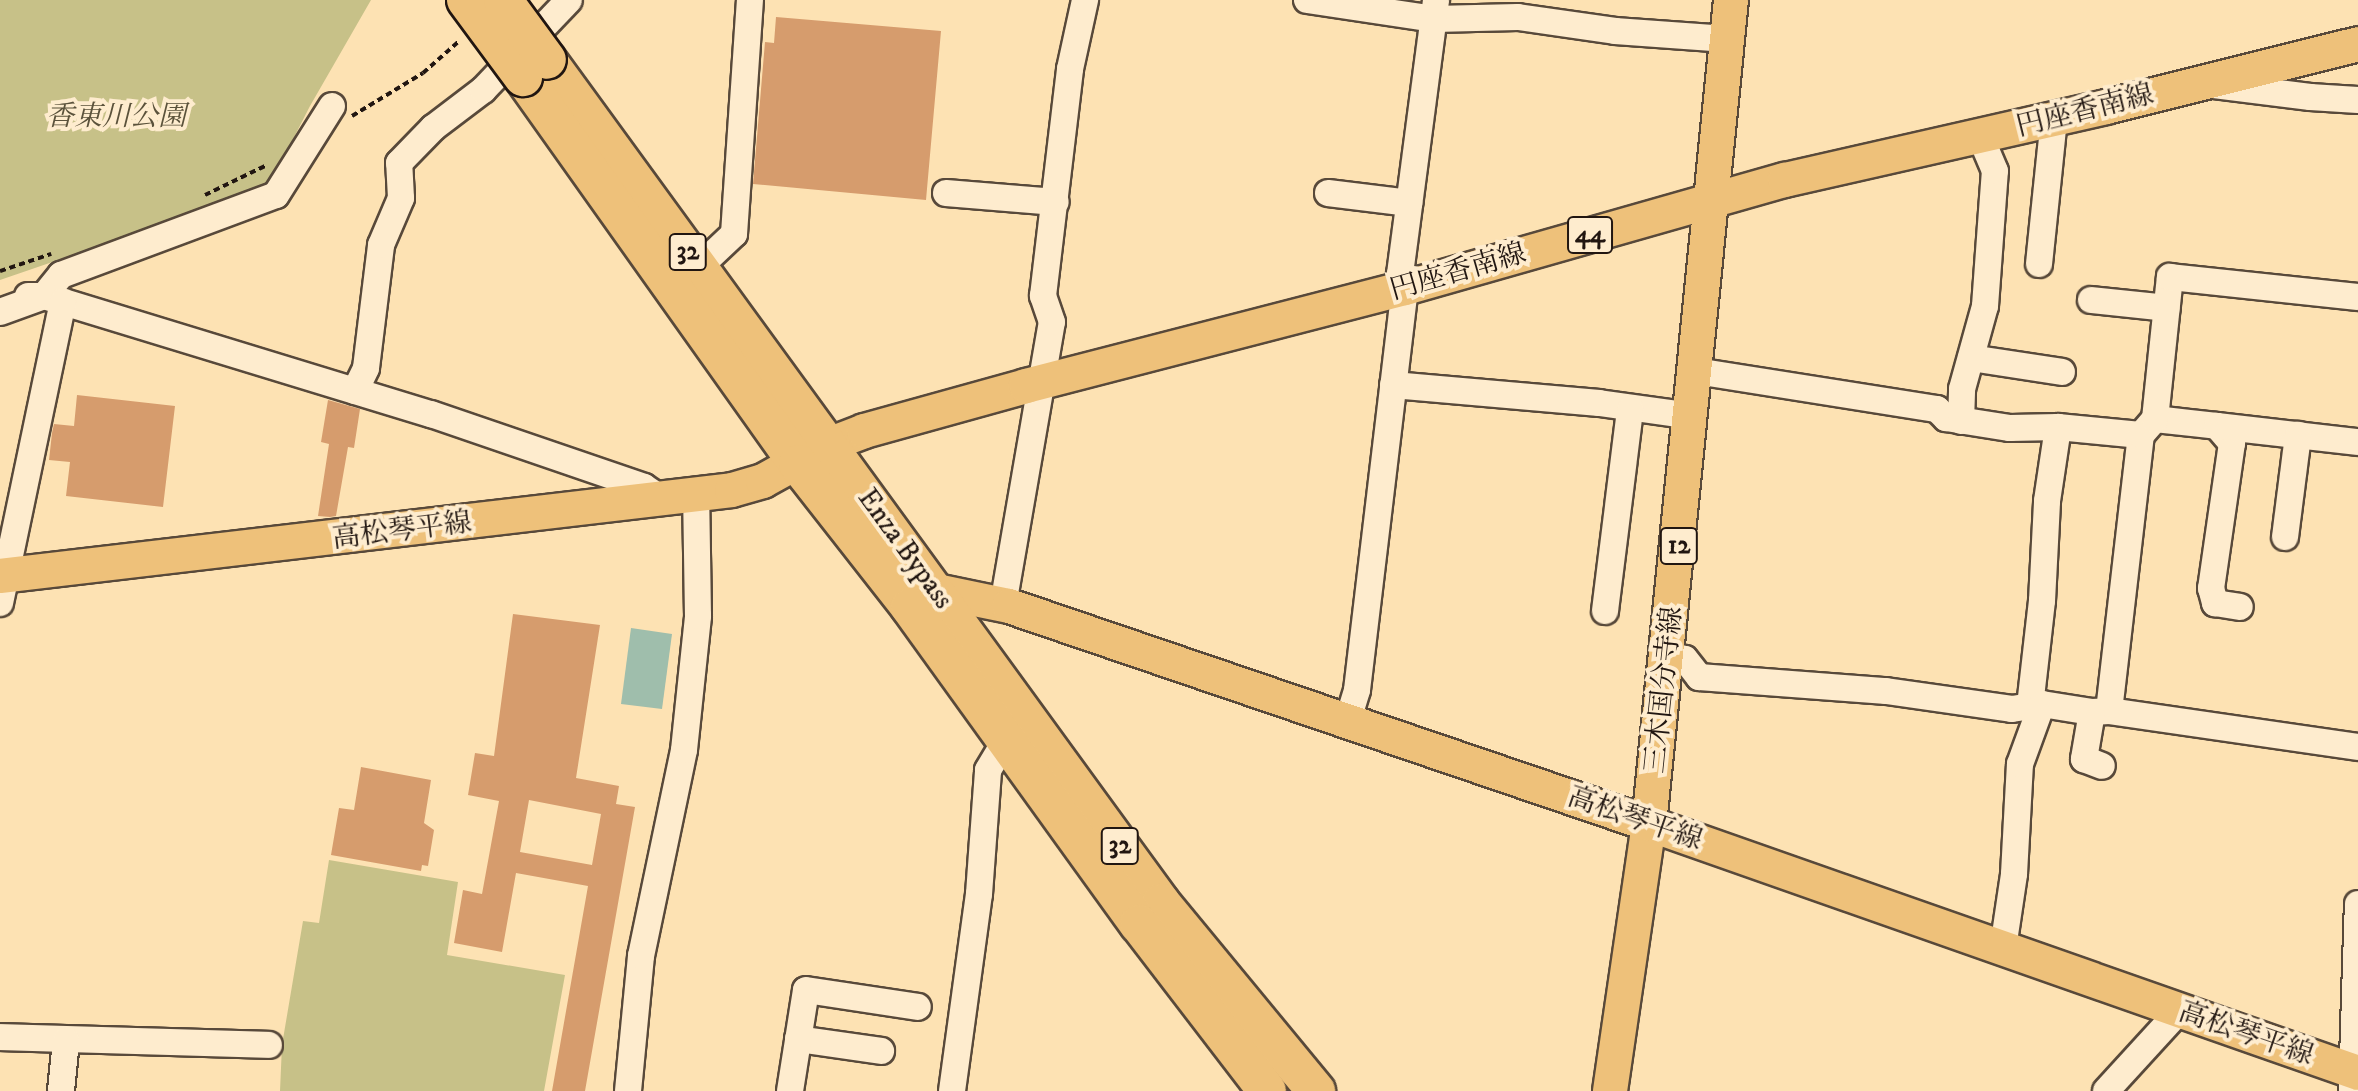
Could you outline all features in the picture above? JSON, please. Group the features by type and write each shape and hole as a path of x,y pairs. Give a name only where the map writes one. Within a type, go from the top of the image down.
{"highway":[{"name":"Enza Bypass","path":"503,0 535,69 813,454 1161,903 1316,1091"},
{"name":"Enza Bypass","path":"464,18 535,69 699,267 813,454"},
{"name":"Enza Bypass","path":"923,599 1006,740 1139,924 1267,1091"}],"main road":[{"name":"三木国分寺線","path":"1610,1091 1649,824 1668,655 1709,203 1731,0"},
{"name":"円座香南線","path":"813,454 1040,382 1405,288 1785,180 2054,119 2358,44"},
{"name":"高松琴平線","path":"3,584 696,495 763,481 813,454"},
{"name":"高松琴平線","path":"923,599 1003,605 1649,824 2180,1010 2354,1078"}],"street":[{"path":"355,391 366,368 381,245 401,198 399,163 433,128 483,90 569,0"},
{"path":"699,267 734,234 750,0"},
{"path":"1003,605 1052,322 1043,296 1070,69 1085,0"},
{"path":"1307,0 1435,9 1615,31 1727,39"},
{"path":"1347,723 1357,690 1405,288 1400,274 1435,9"},
{"path":"2199,83 2358,100"},
{"path":"3,584 54,299 61,275 276,195 332,106"},
{"path":"2039,264 2054,119"},
{"path":"1961,421 1962,389 1985,306 1995,171 1980,136"},
{"path":"946,193 1056,202"},
{"path":"1328,193 1409,203"},
{"path":"2102,766 2084,759 2101,711 2170,277 2358,297"},
{"path":"0,296 54,299 355,391 644,487 663,500"},
{"path":"0,312 54,299"},
{"path":"2091,300 2167,308"},
{"path":"1971,358 2062,372"},
{"path":"1696,371 1937,409 1946,418 2010,428 2217,426 2358,442"},
{"path":"1393,385 1599,403 1630,410 1691,416"},
{"path":"1605,611 1630,410"},
{"path":"2217,426 2232,443 2211,588 2215,603 2240,607"},
{"path":"2003,948 2014,874 2020,764 2036,705 2047,501 2058,427"},
{"path":"2285,537 2298,435"},
{"path":"628,1091 641,956 684,750 698,616 696,495"},
{"path":"1668,655 1685,659 1699,677 1886,691 2012,709 2036,705 2101,711 2358,747"},
{"path":"952,1091 979,894 988,770 1006,740"},
{"path":"2354,1078 2358,904"},
{"path":"790,1091 806,990 918,1007"},
{"path":"2106,1091 2180,1010"},
{"path":"0,1037 269,1045"},
{"path":"798,1039 881,1051"},
{"path":"61,1091 66,1040"}],"path":[{"path":"313,140 423,73 464,18"},
{"path":"193,201 271,164"},
{"path":"0,271 56,252"}],"green space":[{"name":"香東川公園","path":"0,0 371,0 310,106 268,188 0,280"},
{"path":"329,860 458,882 447,955 565,975 544,1091 280,1091 282,1045 303,921 319,923"}],"shaded area":[{"path":"631,628 672,634 662,709 621,704"}],"building":[{"path":"776,17 941,31 926,200 753,184 765,42 774,43"},
{"path":"77,395 175,406 163,507 66,496 70,462 49,460 54,424 74,426"},
{"path":"328,400 360,409 354,448 348,447 336,516 330,517 318,516 329,444 321,442"},
{"path":"513,614 600,625 576,778 619,786 616,804 635,807 585,1091 552,1091 588,886 516,873 502,952 454,943 463,890 482,894 499,801 468,795 475,753 494,756","holes":["529,800 601,814 592,865 520,852"]},
{"path":"361,767 431,780 424,823 434,830 428,866 422,865 421,871 331,855 339,808 354,810"}]}
